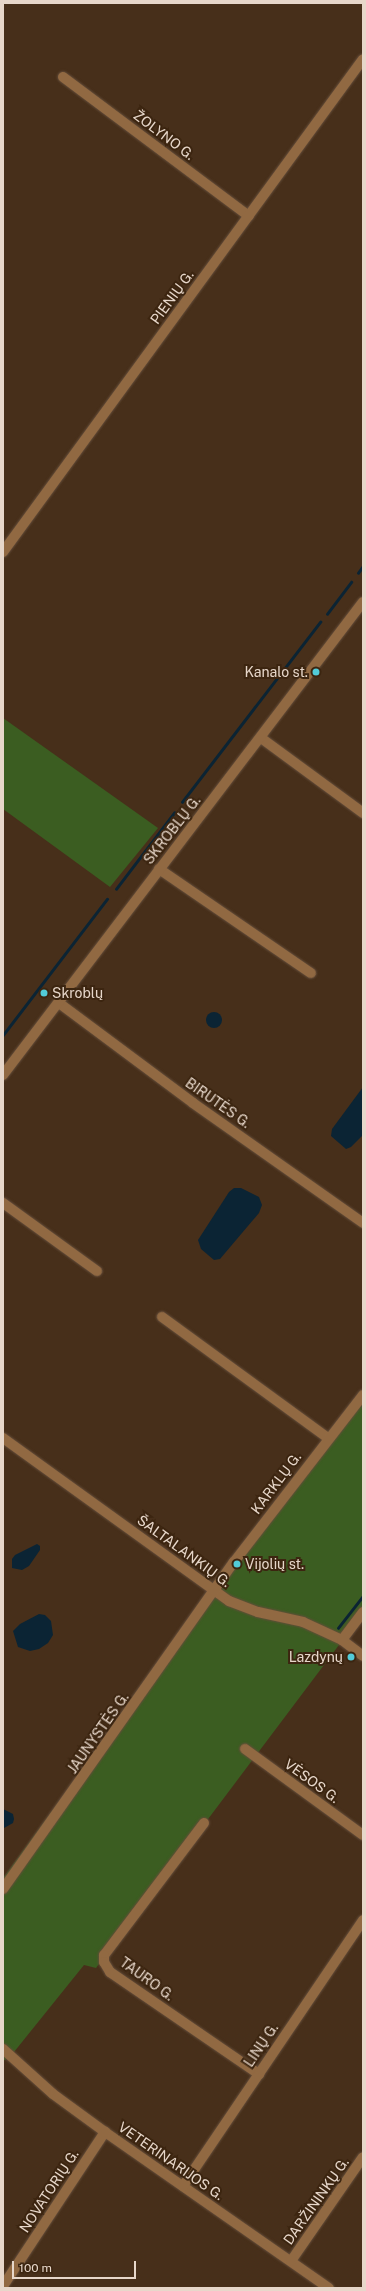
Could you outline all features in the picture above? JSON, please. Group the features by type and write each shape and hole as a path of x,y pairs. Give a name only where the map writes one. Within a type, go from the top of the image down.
{"street":[{"name":"PIENIŲ G.","path":"3,552 363,59"},
{"name":"ŽOLYNO G.","path":"63,77 249,216"},
{"name":"SKROBLŲ G.","path":"3,1075 159,869 362,606"},
{"path":"261,738 363,813"},
{"path":"159,869 311,973"},
{"name":"BIRUTĖS G.","path":"59,1003 193,1103 363,1223"},
{"path":"3,1203 97,1271"},
{"path":"162,1317 328,1438"},
{"name":"KARKLŲ G.","path":"214,1591 328,1438 363,1395"},
{"name":"ŠALTALANKIŲ G.","path":"3,1438 229,1601 258,1612 303,1622 342,1640 363,1656"},
{"name":"JAUNYSTĖS G.","path":"3,1889 214,1591"},
{"path":"342,1640 363,1612"},
{"name":"VĖSOS G.","path":"244,1749 363,1835"},
{"name":"TAURO G.","path":"204,1823 104,1955 104,1962 110,1972 259,2074"},
{"name":"LINŲ G.","path":"183,2186 363,1920"},
{"name":"VETERINARIJOS G.","path":"3,2048 53,2094 104,2132 329,2288"},
{"name":"NOVATORIŲ G.","path":"3,2286 104,2132"},
{"name":"DARŽININKŲ G.","path":"292,2261 363,2158"}],"green space":[{"path":"3,718 158,828 110,887 3,809"},
{"path":"363,1395 363,1607 342,1634 339,1645 96,1968 84,1965 10,2057 3,2061 3,1878 196,1613"}],"water":[{"path":"214,1012 221,1017 222,1020 217,1027 214,1028 207,1023 206,1020 211,1013"},
{"path":"363,1087 363,1135 351,1147 346,1149 331,1136 332,1129"},
{"path":"234,1188 241,1188 259,1197 262,1205 259,1213 220,1259 214,1260 201,1249 198,1240 229,1192"},
{"path":"37,1544 40,1546 40,1550 29,1566 22,1570 12,1568 12,1559 15,1555"},
{"path":"39,1614 45,1615 51,1621 53,1635 48,1643 39,1649 30,1651 18,1647 13,1631 20,1624"},
{"path":"3,1809 13,1814 14,1819 13,1823 4,1828"}],"waterway":[{"path":"358,573 363,566"},
{"path":"327,614 351,582"},
{"path":"182,802 320,622"},
{"path":"116,889 174,813"},
{"path":"3,1035 107,899"},
{"path":"338,1628 363,1596"}],"place":[{"name":"Kanalo st.","path":"316,672"},
{"name":"Skroblų","path":"44,993"},
{"name":"Vijolių st.","path":"237,1564"},
{"name":"Lazdynų","path":"351,1657"}]}
